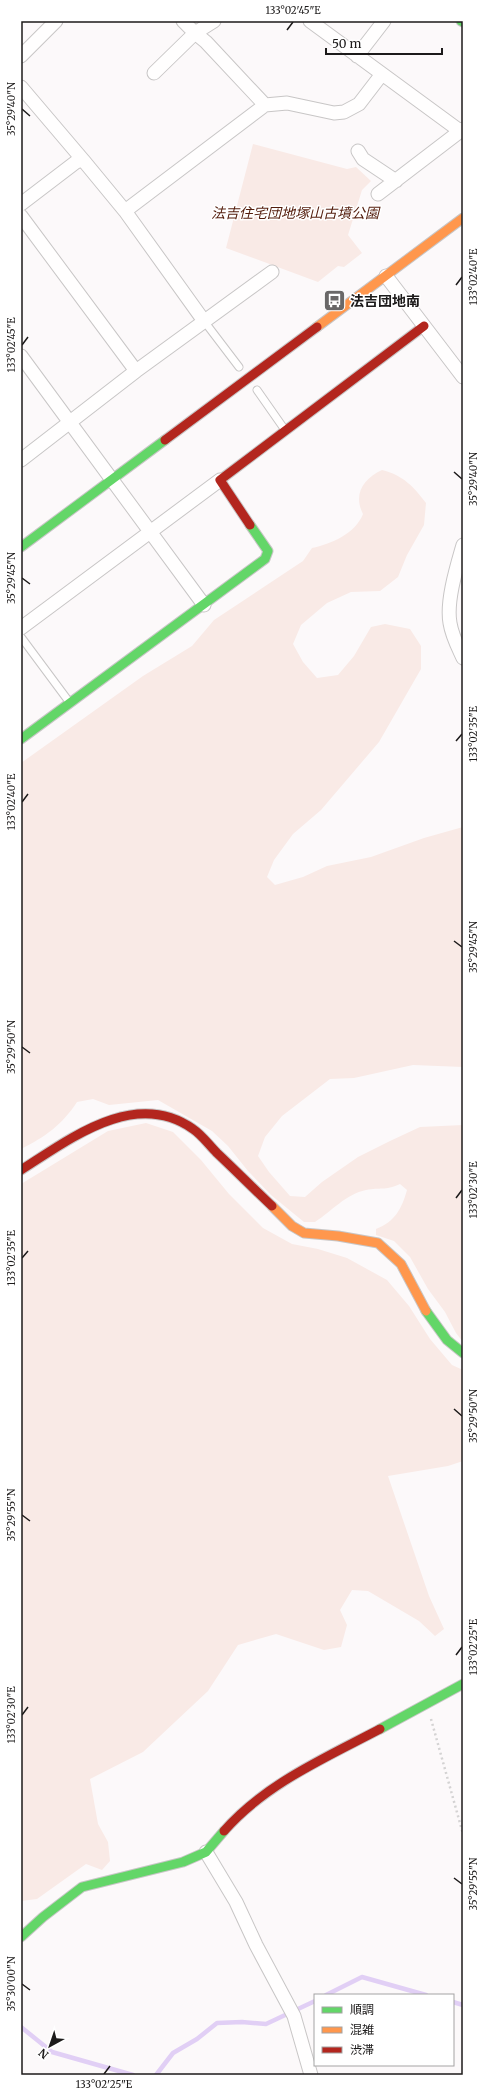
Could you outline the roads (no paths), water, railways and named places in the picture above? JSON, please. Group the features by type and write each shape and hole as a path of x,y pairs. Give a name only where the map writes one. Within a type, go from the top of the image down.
{"street":[{"path":"21,56 56,21"},
{"path":"183,21 195,34 206,42 265,105"},
{"path":"154,73 195,34 214,21"},
{"path":"310,21 462,130 378,194"},
{"path":"357,56 384,21"},
{"path":"125,210 265,105 287,103 334,113 344,112 359,104 382,74"},
{"path":"21,87 125,210 204,321"},
{"path":"358,151 363,159 396,181"},
{"path":"21,204 76,162 83,160"},
{"path":"21,216 136,371"},
{"path":"21,547 463,218"},
{"path":"21,460 70,424 136,371 272,272"},
{"path":"386,276 463,377"},
{"path":"21,628 424,326"},
{"path":"21,356 70,424 113,479 204,605"},
{"path":"21,739 265,559 268,551 220,480"},
{"path":"463,545 450,602 449,622 463,658"},
{"path":"21,1170 85,1129 112,1119 130,1114 153,1114 171,1118 193,1129 292,1226 304,1233 338,1236 378,1243 401,1264 431,1320 446,1340 463,1353"},
{"path":"21,1937 42,1917 82,1887 183,1862 206,1852 263,1795 303,1770 463,1684"},
{"path":"206,1852 236,1902 256,1945 291,2010 311,2075"}],"lane":[{"path":"204,321 239,367"},
{"path":"257,390 285,430"},
{"path":"21,637 70,703"}],"waterway":[{"path":"328,1994 362,1977 422,1994"},
{"path":"156,2075 173,2053 197,2039 217,2023 242,2022 266,2024 314,2001"},
{"path":"454,2002 463,2005"},
{"path":"21,2027 52,2052 133,2075"}],"place":[{"name":"法吉団地南","path":"335,301"}],"park label":[{"name":"法吉住宅団地塚山古墳公園","path":"295,213"}]}
